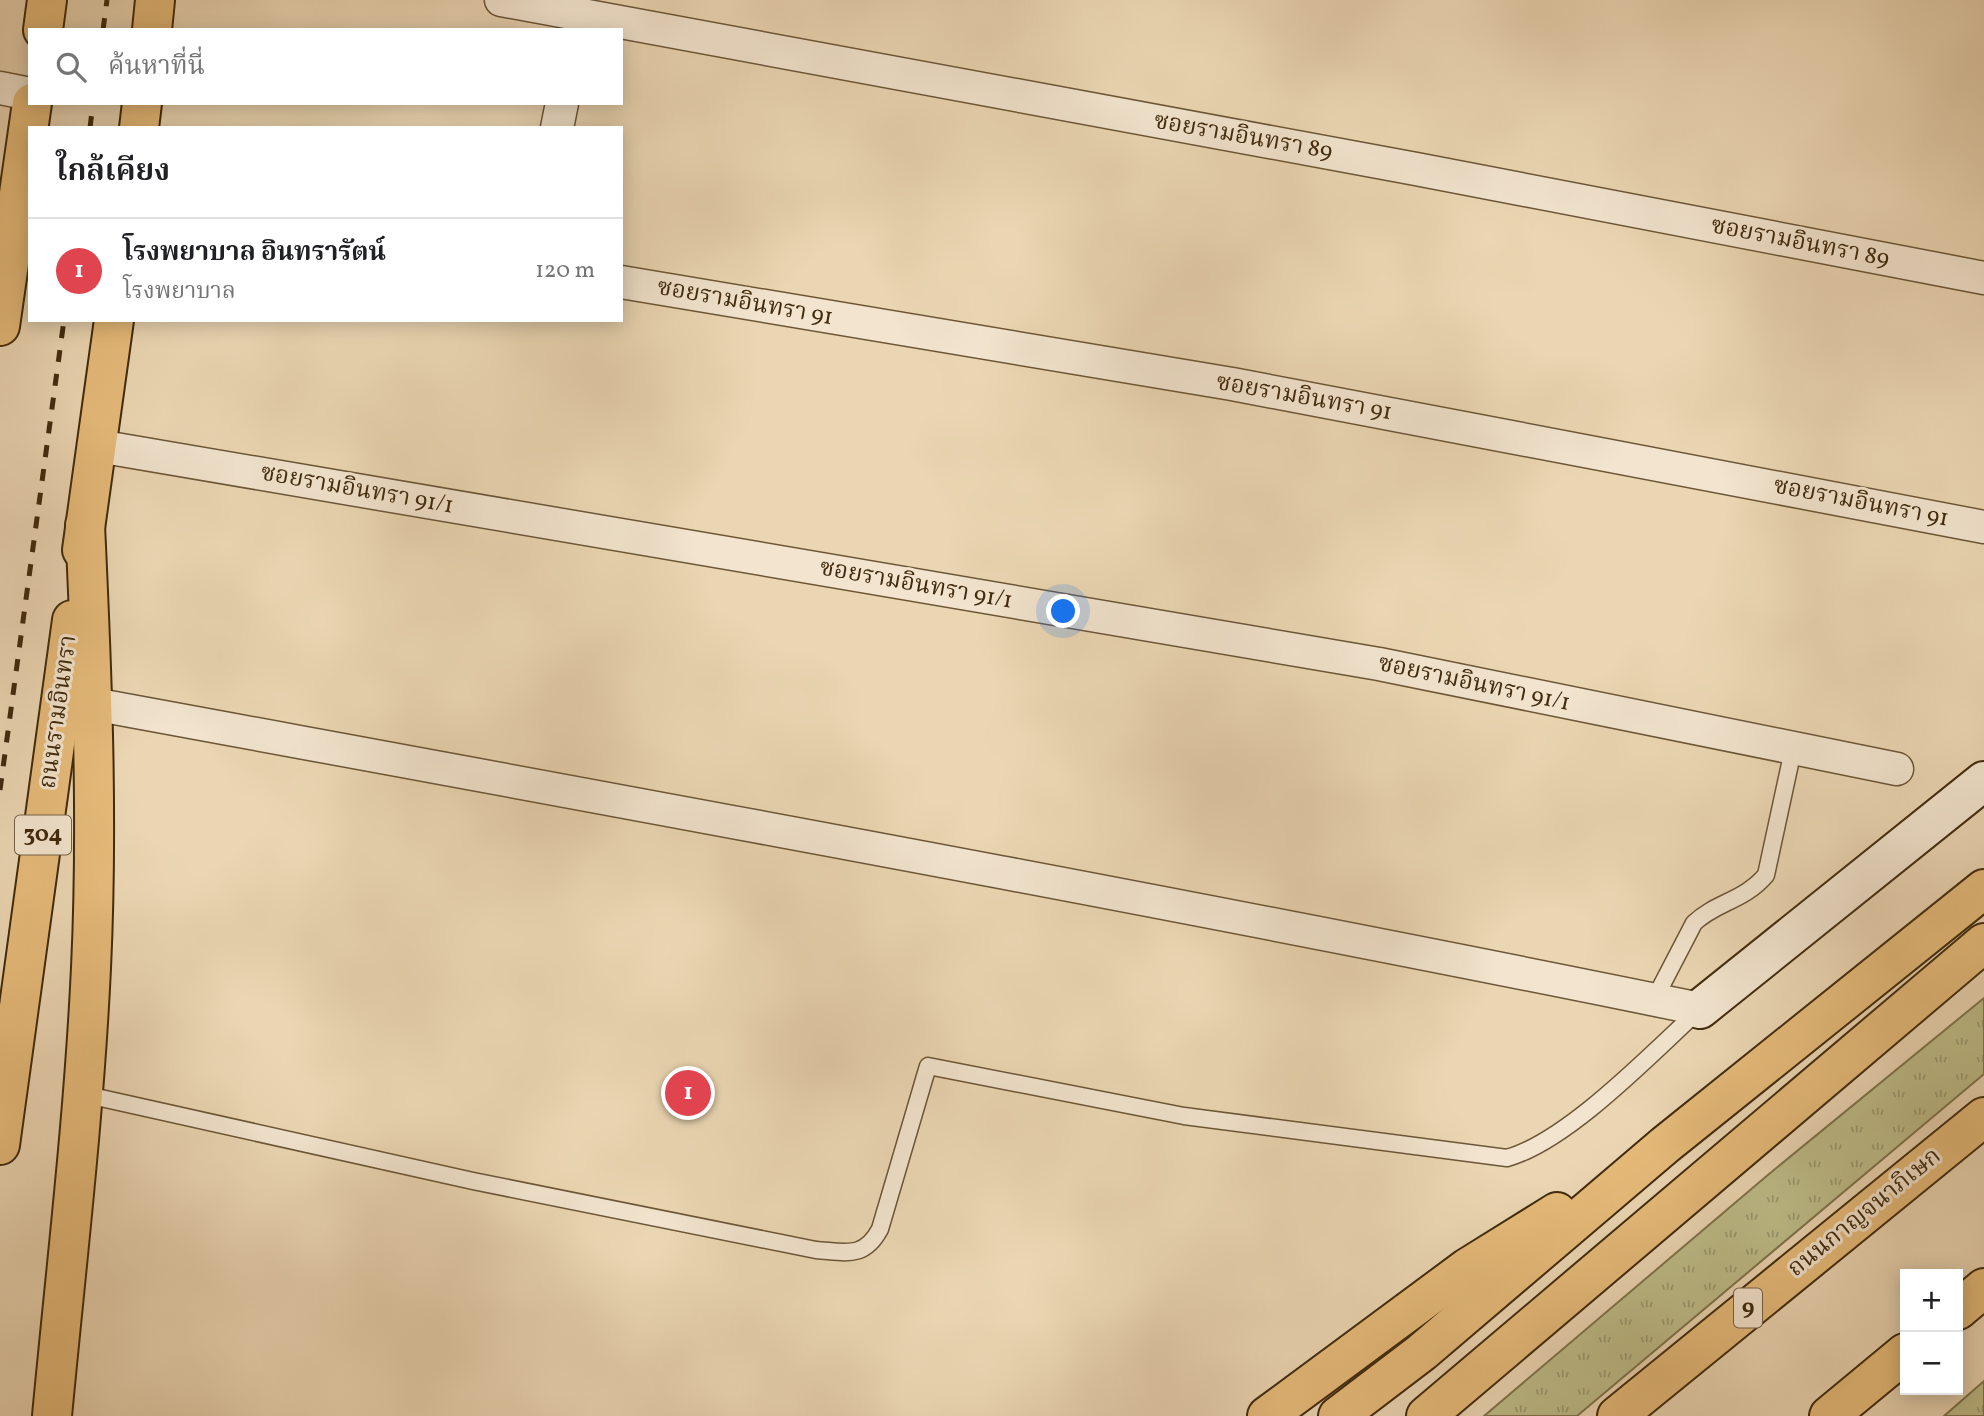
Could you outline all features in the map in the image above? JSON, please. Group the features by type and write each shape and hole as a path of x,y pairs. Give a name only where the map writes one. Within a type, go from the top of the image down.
{"main road":[{"path":"43,28 47,0"},
{"path":"152,28 155,0"},
{"path":"29,126 32,105"},
{"path":"139,126 142,105"},
{"path":"0,327 28,131"},
{"name":"ถนนรามอินทรา","path":"0,1145 114,322"},
{"path":"52,1416 83,1094 95,837 93,704 85,524"},
{"path":"1700,1009 1984,782"},
{"path":"1338,1416 1422,1352 1665,1145 1984,889"},
{"path":"1426,1416 1984,943"},
{"name":"ถนนกาญจนาภิเษก","path":"1617,1416 1984,1117"},
{"path":"1267,1416 1467,1268 1665,1145"},
{"path":"1829,1416 1900,1357"}],"street":[{"name":"ซอยรามอินทรา 89","path":"501,0 581,23 610,28"},
{"name":"ซอยรามอินทรา 89","path":"623,30 1416,169 1984,278"},
{"path":"0,88 28,94"},
{"path":"557,126 562,105"},
{"name":"ซอยรามอินทรา 91","path":"623,282 1245,387 1984,527"},
{"name":"ซอยรามอินทรา 91/1","path":"97,446 1379,664 1897,769"},
{"path":"93,704 806,835 1700,1009"}],"lane":[{"path":"1654,1000 1694,923 1702,915 1755,889 1766,875 1793,750"},
{"path":"83,1094 473,1181 816,1250 856,1252 872,1244 880,1229 928,1066 1184,1116 1507,1158 1531,1151 1604,1096 1700,1009"}],"green space":[{"path":"1984,998 1984,1074 1577,1416 1484,1416 1769,1174"},
{"path":"1984,1381 1984,1416 1944,1416"}],"railway":[{"path":"103,28 107,0"},
{"path":"90,126 93,105"},
{"path":"0,790 64,322"}],"place":[{"name":"โรงพยาบาล อินทรารัตน์","path":"688,1093"}]}
